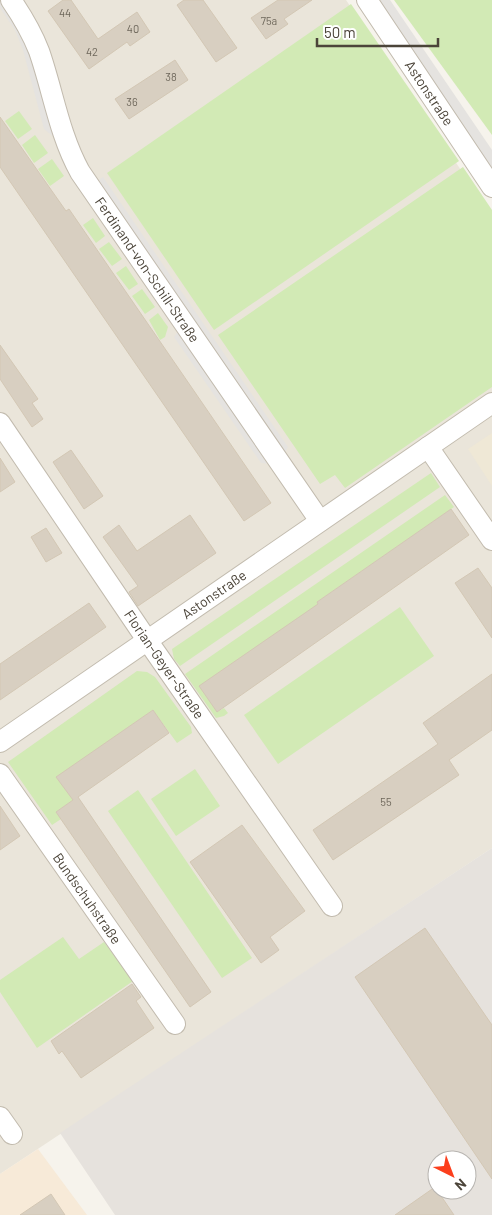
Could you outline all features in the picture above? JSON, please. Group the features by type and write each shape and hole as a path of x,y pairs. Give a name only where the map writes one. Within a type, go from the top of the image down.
{"street":[{"name":"Ferdinand-von-Schill-Straße","path":"11,0 32,33 67,144 80,172 320,522"},
{"name":"Astonstraße","path":"367,0 492,187"},
{"name":"Astonstraße","path":"0,742 492,402"},
{"name":"Florian-Geyer-Straße","path":"0,423 147,640 332,906"},
{"path":"428,447 492,540"},
{"name":"Bundschuhstraße","path":"0,774 175,1024"},
{"path":"0,1117 12,1134"}],"shaded area":[{"path":"0,0 346,0 492,216 492,848 0,1174"},
{"path":"0,0 5,0 39,74 54,137 44,129 23,50 15,30 0,8"},
{"path":"377,0 390,0 492,150 492,168"},
{"path":"103,177 288,447 284,454 96,182"},
{"path":"179,330 271,464 261,463 174,337"},
{"path":"492,433 492,486 468,449"},
{"path":"492,848 492,1215 115,1215 60,1133"},
{"path":"38,1149 87,1215 0,1215 0,1174"}],"green space":[{"path":"394,0 492,0 492,135"},
{"path":"351,4 459,161 214,330 107,173"},
{"path":"19,111 32,129 18,139 5,121"},
{"path":"35,135 48,153 34,163 22,145"},
{"path":"52,159 64,176 50,186 38,169"},
{"path":"463,167 492,210 492,387 345,488 335,475 320,484 218,335"},
{"path":"93,218 105,236 96,243 83,225"},
{"path":"109,242 122,259 112,266 99,249"},
{"path":"126,266 138,284 129,290 116,273"},
{"path":"142,289 155,307 145,314 132,296"},
{"path":"158,313 168,327 165,337 160,340 149,320"},
{"path":"431,473 440,487 180,666 174,659 172,649"},
{"path":"445,495 454,507 317,602 318,604 217,712 224,708 228,713 216,718 185,674"},
{"path":"400,607 434,656 278,764 244,715"},
{"path":"137,671 147,672 155,677 191,727 192,733 177,743 153,710 57,777 73,800 56,812 61,819 52,825 8,762"},
{"path":"195,769 220,806 176,836 151,799"},
{"path":"138,790 252,958 222,978 108,811"},
{"path":"63,937 79,959 104,942 133,981 37,1048 0,992 0,980"}],"building":[{"path":"63,0 71,0 98,39 137,12 150,32 130,46 127,42 89,69 48,11"},
{"path":"184,0 203,0 237,48 216,62 177,5"},
{"path":"278,0 312,0 284,19 288,24 266,39 251,18"},
{"path":"175,60 188,80 129,119 115,99"},
{"path":"0,117 66,211 69,209 271,503 244,521 0,167"},
{"path":"0,345 38,399 32,403 43,419 32,427 0,379"},
{"path":"71,450 103,496 84,509 53,462"},
{"path":"0,458 15,482 0,492"},
{"path":"451,509 469,535 217,712 199,686"},
{"path":"190,515 216,553 138,606 129,592 138,586 103,537 119,525 137,551"},
{"path":"46,528 62,553 46,562 31,537"},
{"path":"478,568 492,588 492,638 455,583"},
{"path":"89,603 106,627 0,700 0,664"},
{"path":"492,674 492,730 449,760 459,775 333,860 313,830 438,744 423,723"},
{"path":"153,710 169,733 78,797 211,992 190,1007 56,812 73,800 56,777"},
{"path":"0,806 20,836 0,850"},
{"path":"242,825 305,911 270,937 279,950 261,963 190,862"},
{"path":"425,928 492,1025 492,1179 477,1157 477,1150 472,1150 355,977"},
{"path":"132,984 141,997 136,1001 154,1028 81,1078 62,1051 59,1054 51,1041"},
{"path":"427,1193 427,1200 444,1200 454,1215 395,1215"},
{"path":"51,1194 65,1215 20,1215"}]}
